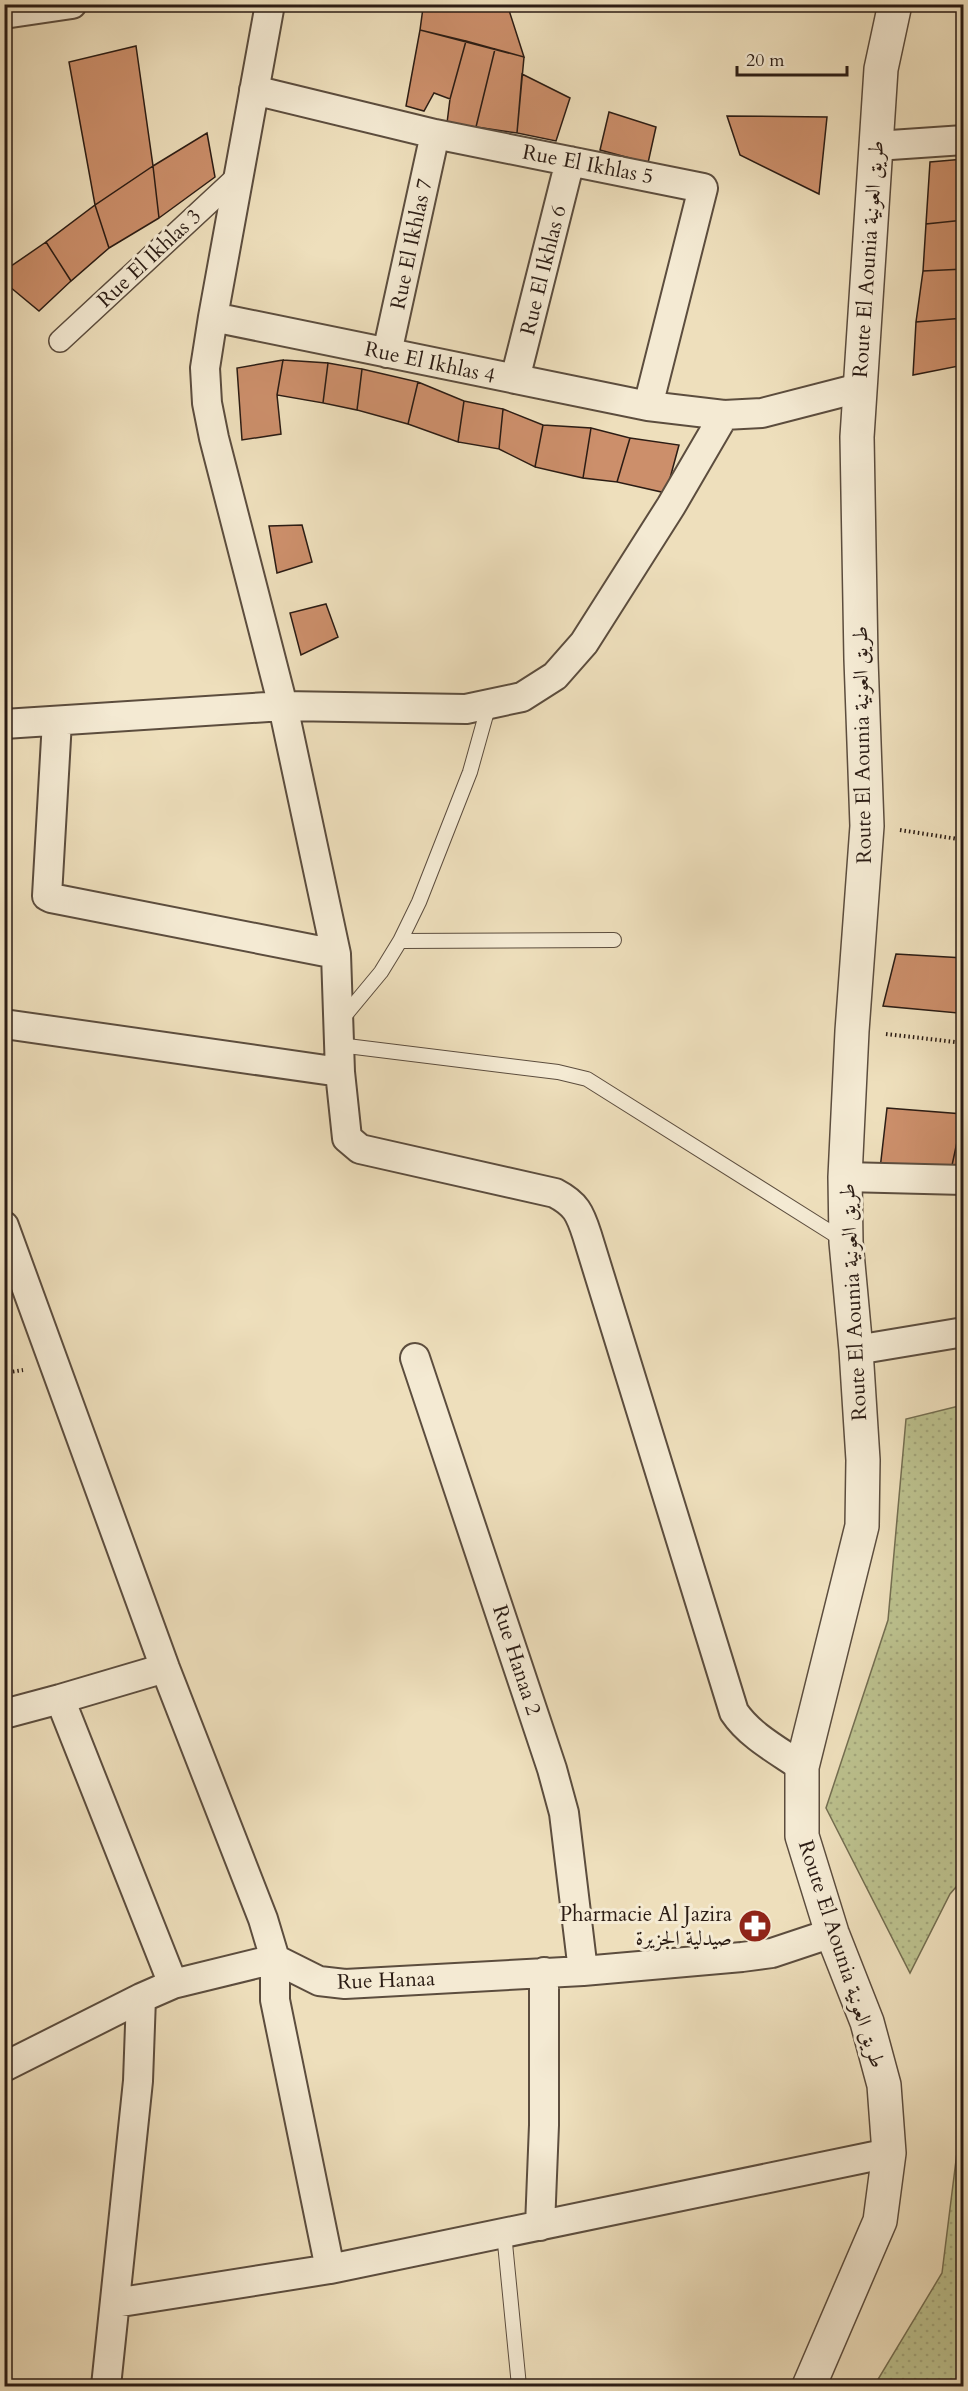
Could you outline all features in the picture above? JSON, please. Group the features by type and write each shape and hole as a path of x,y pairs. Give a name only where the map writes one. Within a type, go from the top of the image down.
{"street":[{"path":"4,14 72,4"},
{"path":"270,4 213,317 205,368 207,403 283,706 336,954 339,1047 347,1138 360,1149 555,1193 571,1201 581,1215 734,1712 751,1731 802,1767"},
{"name":"Route El Aounia طريق العونية","path":"809,2386 880,2221 889,2153 884,2085 867,2022 832,1933 802,1836 802,1767 862,1526 863,1460 846,1242 845,1177 852,1031 867,826 860,636 857,437 881,69 895,4"},
{"name":"Rue El Ikhlas 5","path":"254,90 435,134 703,188 648,406"},
{"name":"Rue El Ikhlas 7","path":"387,353 435,134"},
{"path":"876,146 963,140"},
{"name":"Rue El Ikhlas 6","path":"515,379 570,161"},
{"name":"Rue El Ikhlas 3","path":"60,341 239,175"},
{"name":"Rue El Ikhlas 4","path":"213,317 648,406 724,415 762,413 859,388"},
{"path":"4,724 283,706 466,709 522,697 555,676 584,643 671,506 724,415"},
{"path":"57,720 47,896 336,954"},
{"path":"4,1024 339,1047"},
{"path":"845,1177 963,1180"},
{"path":"4,1226 165,1668 263,1919 275,1959 275,2000 330,2269"},
{"path":"856,1350 963,1332"},
{"name":"Rue Hanaa 2","path":"415,1358 552,1769 564,1813 583,1971"},
{"path":"4,1714 60,1700 165,1668"},
{"path":"60,1700 172,1984"},
{"name":"Rue Hanaa","path":"275,1959 319,1981 345,1984 583,1971 742,1958 772,1953 832,1933"},
{"path":"7,2058 172,1984 275,1959"},
{"path":"540,2226 544,2125 544,1972"},
{"path":"106,2386 138,2081 141,1998"},
{"path":"115,2303 330,2269 889,2153"}],"lane":[{"path":"489,704 470,772 447,834 400,941 339,1047 558,1072 587,1079 846,1242"},
{"path":"400,941 614,940"},
{"path":"504,2233 519,2386"}],"path":[{"path":"867,826 963,840"},
{"path":"852,1031 963,1042"}],"green space":[{"path":"963,1405 963,1879 950,1894 910,1973 826,1808 888,1620 906,1419"},
{"path":"963,2104 963,2386 874,2386 942,2273"}],"building":[{"path":"446,4 507,4 524,57 420,30 423,8"},
{"path":"420,30 466,41 450,99 434,93 424,111 406,106"},
{"path":"466,41 495,49 476,127 447,123 450,99"},
{"path":"136,46 153,166 95,205 69,62"},
{"path":"495,49 524,57 517,133 476,127"},
{"path":"522,74 570,98 556,141 517,133"},
{"path":"609,112 656,127 648,163 600,150"},
{"path":"727,116 827,117 819,194 740,155"},
{"path":"207,133 215,177 159,218 153,166"},
{"path":"964,159 964,220 926,224 930,162"},
{"path":"153,166 159,218 109,248 95,205"},
{"path":"95,205 109,248 71,281 46,242"},
{"path":"964,220 964,269 923,271 926,224"},
{"path":"46,242 71,281 39,311 4,282 4,271"},
{"path":"964,269 964,318 916,322 923,271"},
{"path":"964,318 964,365 913,375 916,322"},
{"path":"283,360 328,363 323,403 277,395"},
{"path":"283,360 277,395 281,434 242,440 237,368"},
{"path":"328,363 362,369 357,410 323,403"},
{"path":"362,369 418,382 408,424 357,410"},
{"path":"418,382 464,401 458,442 408,424"},
{"path":"464,401 503,409 499,449 458,442"},
{"path":"503,409 543,425 535,467 499,449"},
{"path":"543,425 591,428 583,478 535,467"},
{"path":"591,428 630,438 617,482 583,478"},
{"path":"630,438 679,445 666,493 617,482"},
{"path":"302,525 312,562 277,573 269,526"},
{"path":"326,604 338,637 301,655 290,613"},
{"path":"896,954 964,958 964,986 958,1013 883,1006"},
{"path":"887,1108 963,1114 951,1170 880,1169"},
{"path":"963,1114 964,1170 951,1170"},
{"path":"958,1206 964,1206 964,1239"}],"place":[{"name":"Pharmacie Al Jazira صيدلية الجزيرة","path":"755,1926"}]}
